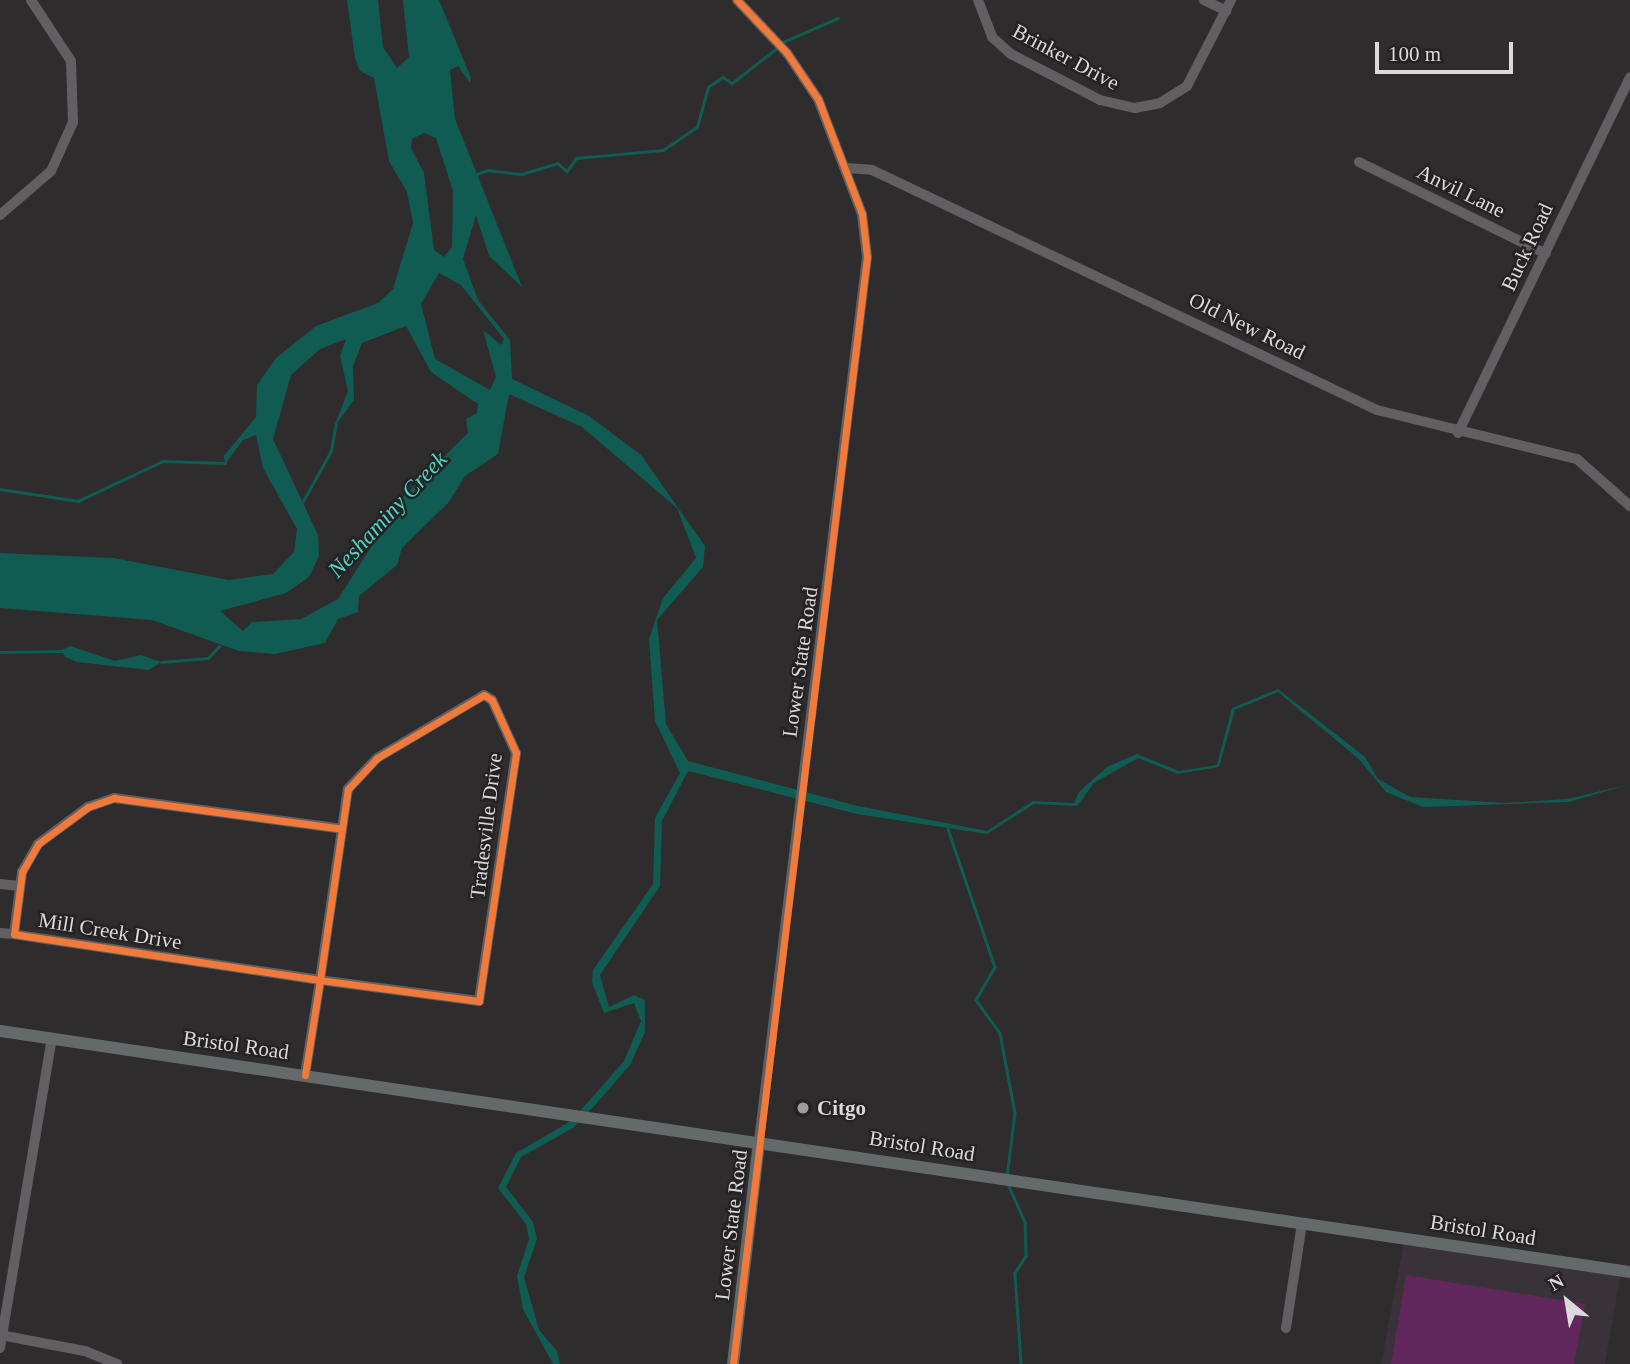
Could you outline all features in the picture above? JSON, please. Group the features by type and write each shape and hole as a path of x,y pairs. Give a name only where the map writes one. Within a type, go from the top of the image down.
{"main road":[{"name":"Bristol Road","path":"0,1031 759,1141 1630,1272"},
{"name":"Lower State Road","path":"733,1364 759,1141"}],"street":[{"path":"0,215 51,171 73,122 71,61 31,0"},
{"name":"Lower State Road","path":"737,0 787,53 818,99 862,214 867,268 799,799 759,1141"},
{"name":"Brinker Drive","path":"978,0 988,30 1011,54 1109,104 1135,108 1160,103 1186,86 1231,0"},
{"path":"1204,0 1227,11"},
{"name":"Buck Road","path":"1458,433 1630,77"},
{"name":"Anvil Lane","path":"1359,162 1546,254"},
{"name":"Old New Road","path":"846,168 872,170 1377,410 1458,433 1577,459 1630,506"},
{"name":"Tradesville Drive","path":"305,1075 342,829 356,775 484,695 492,700 516,753 480,1001 320,980"},
{"name":"Mill Creek Drive","path":"320,980 14,934 20,886 38,845 88,807 114,798 342,829"},
{"path":"0,884 20,886"},
{"path":"0,933 14,934"},
{"path":"0,1348 52,1038"},
{"path":"1286,1328 1302,1223"},
{"path":"1,1336 85,1351 117,1364"}],"shaded area":[{"path":"347,0 378,0 383,47 397,68 409,57 403,0 439,0 471,78 470,83 458,66 450,70 455,119 522,287 489,256 476,215 463,259 478,300 510,340 512,379 589,416 641,455 705,546 703,567 657,620 666,724 688,761 858,806 987,831 1033,801 1074,803 1079,792 1107,767 1137,754 1179,771 1217,765 1232,708 1278,689 1365,757 1378,779 1410,797 1505,803 1568,799 1630,784 1569,802 1423,807 1386,792 1359,759 1278,692 1235,710 1219,767 1178,774 1138,758 1094,783 1077,806 1034,804 987,834 857,814 688,771 662,821 660,886 600,975 609,1007 634,995 645,1000 645,1032 630,1065 594,1106 573,1128 521,1157 506,1187 533,1222 537,1239 524,1277 539,1330 557,1351 560,1364 553,1364 523,1309 517,1276 529,1239 526,1224 498,1188 516,1153 569,1122 624,1061 641,1021 634,1003 604,1013 592,982 593,970 653,884 655,818 680,773 655,721 649,639 663,598 696,558 677,508 582,427 509,394 498,454 465,476 449,502 402,548 397,565 359,596 358,612 338,619 325,643 275,654 239,651 152,620 0,608 0,553 113,558 229,580 273,574 294,552 297,529 263,468 256,435 243,440 225,464 224,456 256,417 257,385 276,358 316,326 378,303 393,289 413,223 407,192 389,161 374,78 360,71 355,58","holes":["424,133 436,138 453,191 452,247 444,257 434,250 424,173 411,148 412,139","439,273 461,285 504,339 501,345 483,330 496,377 490,390 435,359 421,304","406,326 431,372 478,404 477,413 466,419 468,433 403,497 338,599 301,619 252,622 243,631 220,611 286,593 309,577 319,556 318,535 273,439 291,375 320,349 346,339 340,356 348,391 334,427 354,400 353,366 362,343"]},
{"path":"70,646 115,661 141,655 161,662 149,670 77,662 65,657 62,650"},
{"path":"1405,1238 1621,1271 1605,1364 1381,1364"},
{"path":"1406,1275 1585,1304 1574,1364 1391,1364"}],"waterway":[{"path":"781,43 838,18"},
{"path":"474,175 488,170 522,174 557,163 567,171 576,158 663,150 697,127 708,87 723,77 732,83 777,48"},
{"path":"302,503 331,451 336,424"},
{"path":"0,489 78,501 163,461 225,463"},
{"path":"161,662 208,658 219,646"},
{"path":"0,652 65,651"},
{"path":"948,829 995,967 976,1000 1000,1033 1015,1113 1007,1177"},
{"path":"1008,1184 1025,1222 1026,1256 1015,1273 1021,1364"}],"cycle path":[{"path":"733,1364 867,257 862,214 818,99 787,53 737,0"},
{"path":"305,1075 320,980 348,789 377,758 484,695 492,700 516,753 479,1001 320,980 14,934 22,872 38,844 88,807 114,798 342,829"}],"place":[{"name":"Citgo","path":"803,1108"}],"water label":[{"name":"Neshaminy Creek","path":"388,515"}]}
